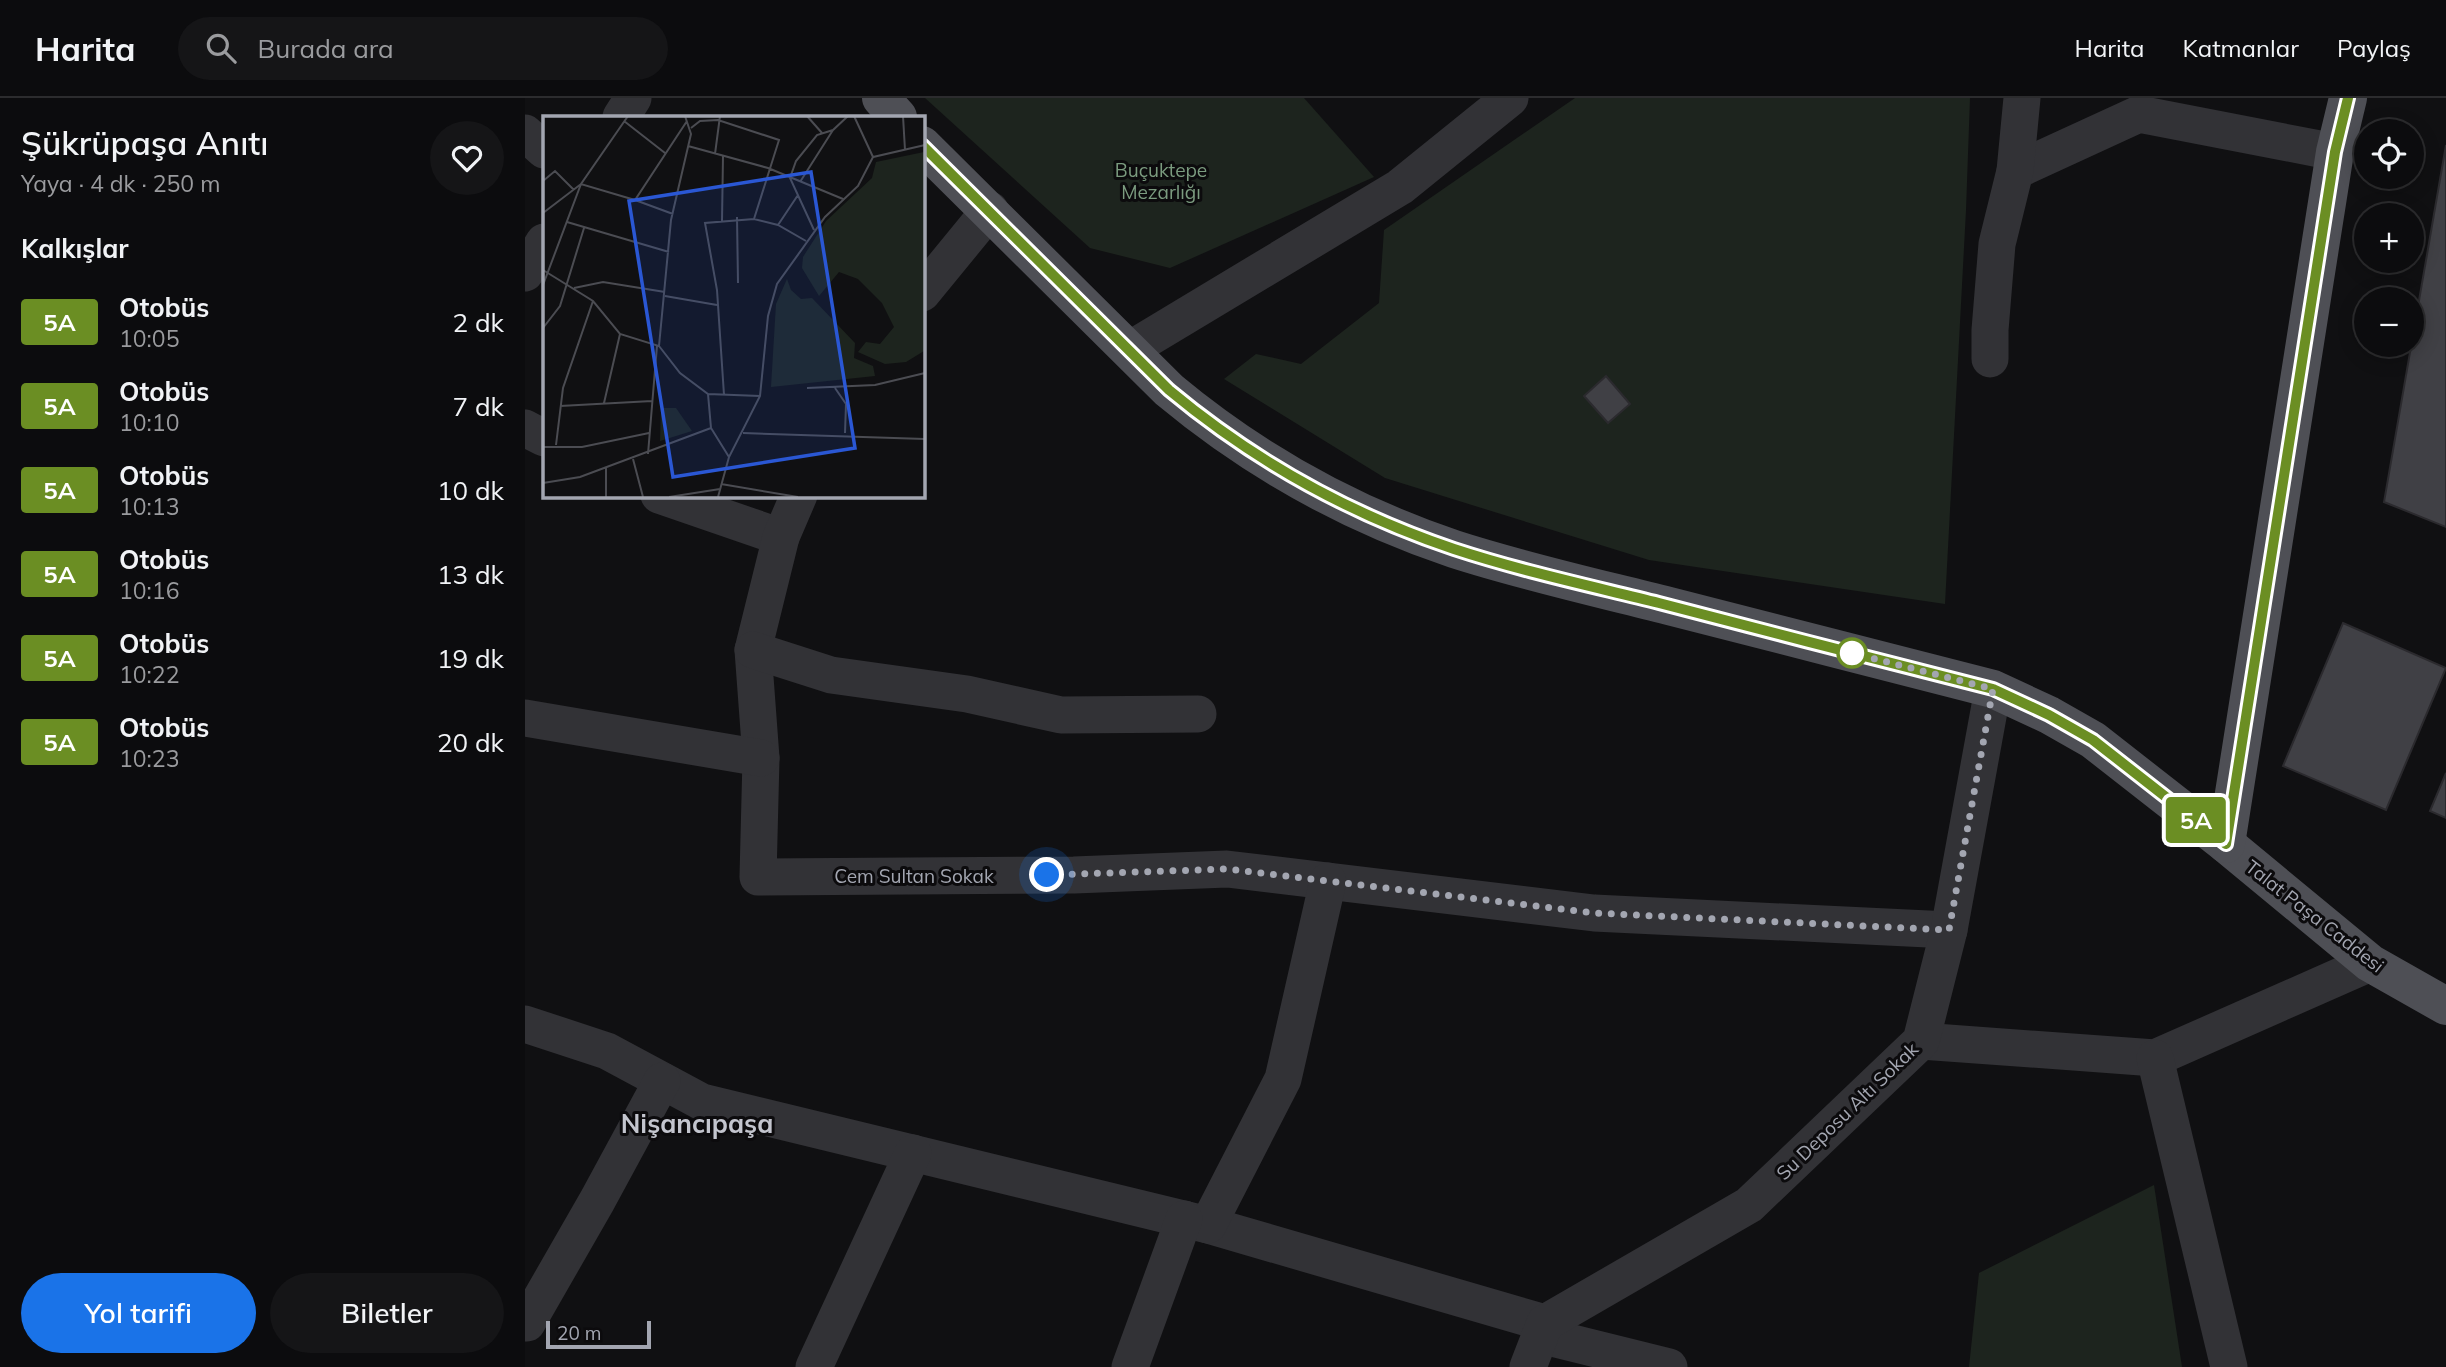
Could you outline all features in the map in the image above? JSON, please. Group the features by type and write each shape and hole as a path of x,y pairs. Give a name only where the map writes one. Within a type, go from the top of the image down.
{"main road":[{"path":"881,98 897,116"},
{"path":"2226,844 2335,152 2348,98"},
{"name":"Talat Paşa Caddesi","path":"924,147 1169,390 1208,423 1299,480 1412,533 1494,561 1993,689 2049,715 2093,740 2226,844 2370,963 2446,1006"}],"street":[{"path":"622,116 633,98"},
{"path":"1129,350 1400,187 1510,98"},
{"path":"1990,359 1997,244 2015,171 2022,98"},
{"path":"2015,171 2139,114 2335,152"},
{"path":"525,134 543,149"},
{"path":"924,291 989,211"},
{"path":"525,428 543,437"},
{"path":"665,497 781,537"},
{"path":"525,718 761,758 753,650 781,537 798,497"},
{"path":"753,650 831,675 967,694 1061,715 1198,714"},
{"name":"Su Deposu Altı Sokak","path":"1538,1342 1749,1205 1921,1041 1949,930 1993,689"},
{"name":"Cem Sultan Sokak","path":"761,758 758,877 1074,875 1227,869 1594,913 1949,930"},
{"path":"1130,1367 1196,1222 1283,1079 1328,881"},
{"path":"1921,1041 2155,1058 2370,963"},
{"path":"525,1024 607,1051 702,1102 1196,1222 1538,1342 1669,1367"},
{"path":"2155,1058 2229,1367"},
{"path":"526,1326 662,1081"},
{"path":"814,1367 913,1153"}],"green space":[{"name":"Buçuktepe Mezarlığı","path":"925,98 1304,98 1374,177 1170,268 1090,248"},
{"path":"1575,98 1970,98 1945,604 1649,560 1385,478 1224,379 1256,354 1301,364 1379,303 1384,230"},
{"path":"2154,1185 2182,1367 1969,1367 1979,1273"}],"building":[{"path":"2446,145 2446,527 2384,502 2409,357 2424,357 2424,287 2421,287"},
{"path":"1606,376 1630,404 1608,423 1584,396"},
{"path":"2343,623 2446,668 2386,810 2283,766"},
{"path":"2446,773 2446,818 2430,811"}],"bus line":[{"name":"5A","path":"924,147 1169,390 1208,423 1299,480 1355,509 1412,533 1494,561 1993,689 2049,715 2093,740 2226,844 2335,152 2348,98"}],"district":[{"name":"Nişancıpaşa","path":"697,1123"}],"route":[{"path":"1047,875 1227,869 1594,913 1949,930 1993,689 1852,653"}]}
